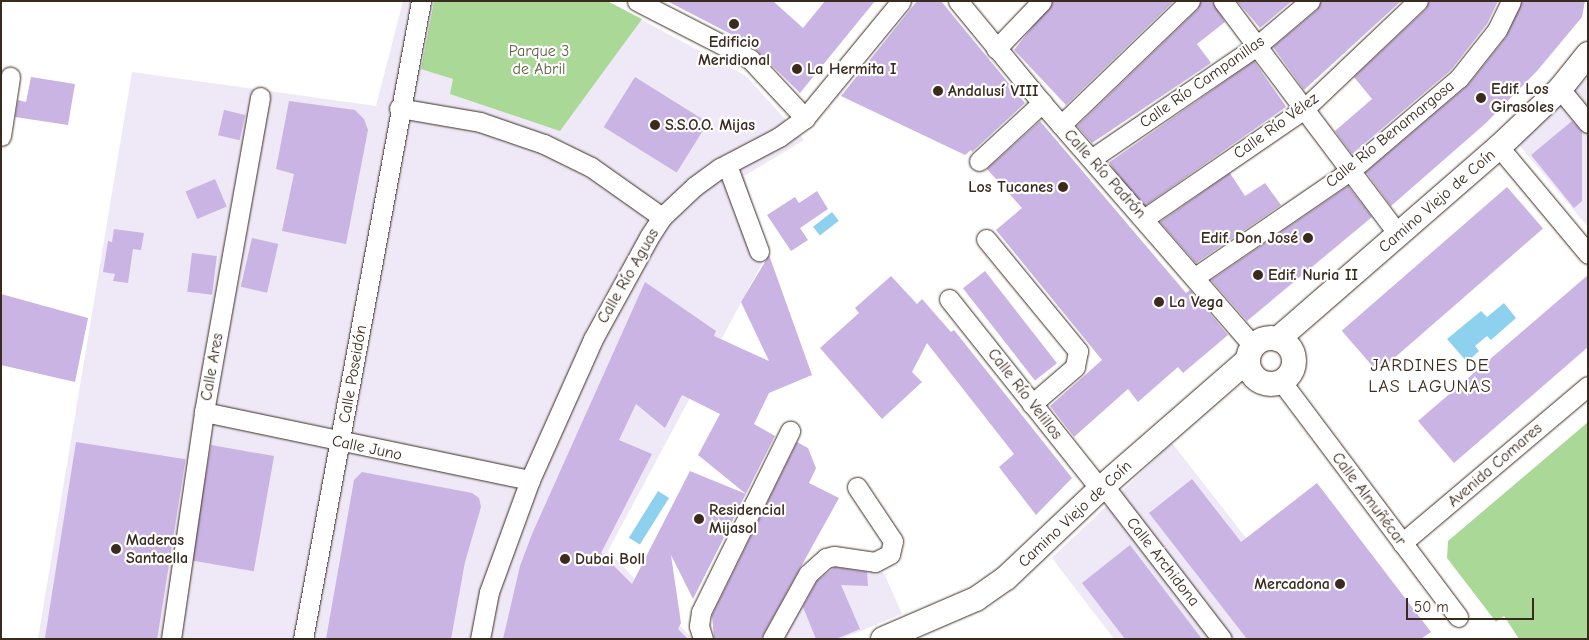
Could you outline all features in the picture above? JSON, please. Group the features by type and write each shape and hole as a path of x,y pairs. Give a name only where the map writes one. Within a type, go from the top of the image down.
{"street":[{"name":"Calle Poseidón","path":"303,639 341,443 399,108 421,1"},
{"path":"637,1 657,6 750,60 805,118"},
{"name":"Calle Río Aguas","path":"480,639 489,592 530,480 593,339 633,262 662,217 695,186 727,165 779,137 805,118 901,1"},
{"name":"Calle Río Padrón","path":"958,1 1042,103 1195,277 1250,353"},
{"path":"996,48 1042,1"},
{"path":"1061,125 1190,1"},
{"path":"1223,1 1258,45 1398,235"},
{"name":"Calle Río Campanillas","path":"1091,159 1258,45 1310,1"},
{"name":"Calle Río Vélez","path":"1145,218 1304,108 1418,1"},
{"name":"Calle Río Benamargosa","path":"1195,277 1350,171 1459,78 1497,30 1511,1"},
{"name":"Camino Viejo de Coín","path":"1278,339 1499,147 1560,89 1588,54"},
{"path":"1,136 10,77"},
{"path":"1560,89 1588,122"},
{"name":"Calle Ares","path":"171,639 204,412 260,97"},
{"path":"979,161 1042,103"},
{"path":"399,108 480,122 544,144 599,172 662,217"},
{"path":"1499,147 1588,254"},
{"path":"727,165 759,251"},
{"path":"986,239 1078,351 1076,367 1032,404"},
{"name":"Calle Río Velillos","path":"949,299 1032,404 1102,487"},
{"path":"1267,338 1278,339 1286,344 1293,356 1291,370 1281,381 1268,384 1257,379 1250,353 1267,338"},
{"name":"Camino Viejo de Coín","path":"883,639 976,599 1006,578 1102,487 1250,353"},
{"name":"Calle Almuñécar","path":"1281,381 1458,617"},
{"name":"Avenida Comares","path":"1402,544 1588,386"},
{"name":"Calle Juno","path":"204,412 341,443 530,480"},
{"path":"703,639 699,626 701,612 790,431"},
{"path":"772,639 808,574 826,558 834,556 875,562 890,554 893,541 857,487"},
{"name":"Calle Archidona","path":"1102,487 1222,639"}],"shaded area":[{"path":"403,1 607,1 746,76 804,140 744,176 768,252 608,551 693,639 38,639 132,72 376,106"},
{"path":"1588,77 1588,227 1519,145"},
{"path":"1172,443 1325,639 1114,639 1052,558"},
{"path":"839,564 884,573 902,614 841,639 780,639 819,574 827,567"}],"green space":[{"name":"Parque 3 de Abril","path":"434,1 607,1 642,19 560,131 450,94 453,79 421,69"},
{"path":"1588,422 1588,639 1519,639 1504,616 1496,622 1447,558 1448,541"}],"water":[{"path":"832,212 839,221 820,235 813,227"},
{"path":"1504,303 1516,318 1491,340 1487,336 1475,346 1479,351 1467,362 1447,339 1481,311 1487,317"},
{"path":"658,491 669,498 640,545 629,538"}],"building":[{"name":"La Hermita I","path":"667,1 773,1 803,28 825,1 875,1 800,93 750,44"},
{"path":"917,1 941,1 1025,103 972,152 971,150 965,155 841,96"},
{"path":"1053,1 1174,1 1066,105 1014,50"},
{"path":"1201,1 1212,1 1225,22 1197,44 1211,63 1092,143 1077,126 1198,9"},
{"path":"1237,1 1292,1 1260,28"},
{"path":"1321,1 1401,1 1304,90 1273,47 1317,10"},
{"path":"1429,1 1498,1 1487,24 1451,70 1352,154 1335,131 1372,99 1354,77 1426,9"},
{"name":"Edif. Los Girasoles","path":"1522,1 1585,1 1582,17 1537,71 1486,123 1391,206 1366,172 1468,85 1506,37"},
{"path":"1254,61 1286,107 1141,208 1109,163"},
{"path":"31,77 75,84 68,125 15,117 18,100 26,102"},
{"name":"S.S.O.O. Mijas","path":"635,77 708,123 677,173 604,127"},
{"path":"289,101 355,110 364,119 368,130 346,244 282,231 294,174 276,169"},
{"path":"224,110 245,115 240,140 218,135"},
{"path":"1040,121 1186,293 1190,290 1228,335 1183,373 1178,367 1138,402 1128,389 1074,437 1050,406 1102,360 996,230 1022,208 987,169"},
{"path":"1572,121 1582,132 1582,201 1574,208 1531,155"},
{"path":"1230,173 1245,196 1265,183 1281,205 1196,263 1160,222"},
{"path":"215,179 227,207 197,219 186,192"},
{"path":"1348,186 1372,217 1247,321 1211,280"},
{"path":"1507,187 1543,229 1378,372 1342,331"},
{"path":"817,191 828,209 800,228 808,240 791,251 767,215 795,197 799,203"},
{"path":"114,229 144,233 141,250 133,249 128,283 113,281 115,274 103,272 108,241 112,242"},
{"path":"252,238 278,244 267,293 241,287"},
{"path":"192,253 217,256 212,295 187,292"},
{"path":"769,255 812,375 769,393 754,424 775,436 746,494 693,599 671,555 681,623 678,629 688,639 503,639 520,566 532,534 645,282 716,331 714,336 769,361 741,302","holes":["682,395 720,414 698,455 746,494 690,471 632,584 601,553 652,454 619,440 636,404 665,428"]},
{"path":"985,271 1057,363 1035,380 963,288"},
{"path":"1588,275 1588,347 1454,463 1418,421"},
{"path":"891,276 917,304 922,299 951,332 954,330 1072,478 1036,515 999,467 1014,454 927,343 912,372 922,382 882,419 820,348 859,313 855,308"},
{"path":"1,294 88,318 75,382 1,365"},
{"name":"Maderas Santaella","path":"76,442 186,459 157,639 45,639"},
{"path":"797,442 808,448 816,468 809,483 839,498 761,639 714,639 712,615"},
{"path":"211,445 274,456 254,571 191,560"},
{"path":"362,472 472,493 479,498 481,507 465,562 451,639 326,639 354,480"},
{"path":"1192,479 1241,542 1317,483 1431,632 1421,639 1247,639 1149,513"},
{"path":"1130,545 1202,639 1125,639 1082,583"},
{"path":"835,567 867,572 868,586 841,585 860,629 836,639 816,639 803,607 817,581"}],"place":[{"name":"Edificio Meridional","path":"734,24"},
{"name":"La Hermita I","path":"797,69"},
{"name":"Andalusí VIII","path":"938,91"},
{"name":"Edif. Los Girasoles","path":"1481,98"},
{"name":"S.S.O.O. Mijas","path":"655,125"},
{"name":"Los Tucanes","path":"1063,187"},
{"name":"Edif. Don José","path":"1308,238"},
{"name":"Edif. Nuria II","path":"1258,275"},
{"name":"La Vega","path":"1159,302"},
{"name":"Residencial Mijasol","path":"699,519"},
{"name":"Maderas Santaella","path":"116,549"},
{"name":"Dubai Boll","path":"565,559"},
{"name":"Mercadona","path":"1340,584"}],"district":[{"name":"JARDINES DE LAS LAGUNAS","path":"1430,377"}]}
